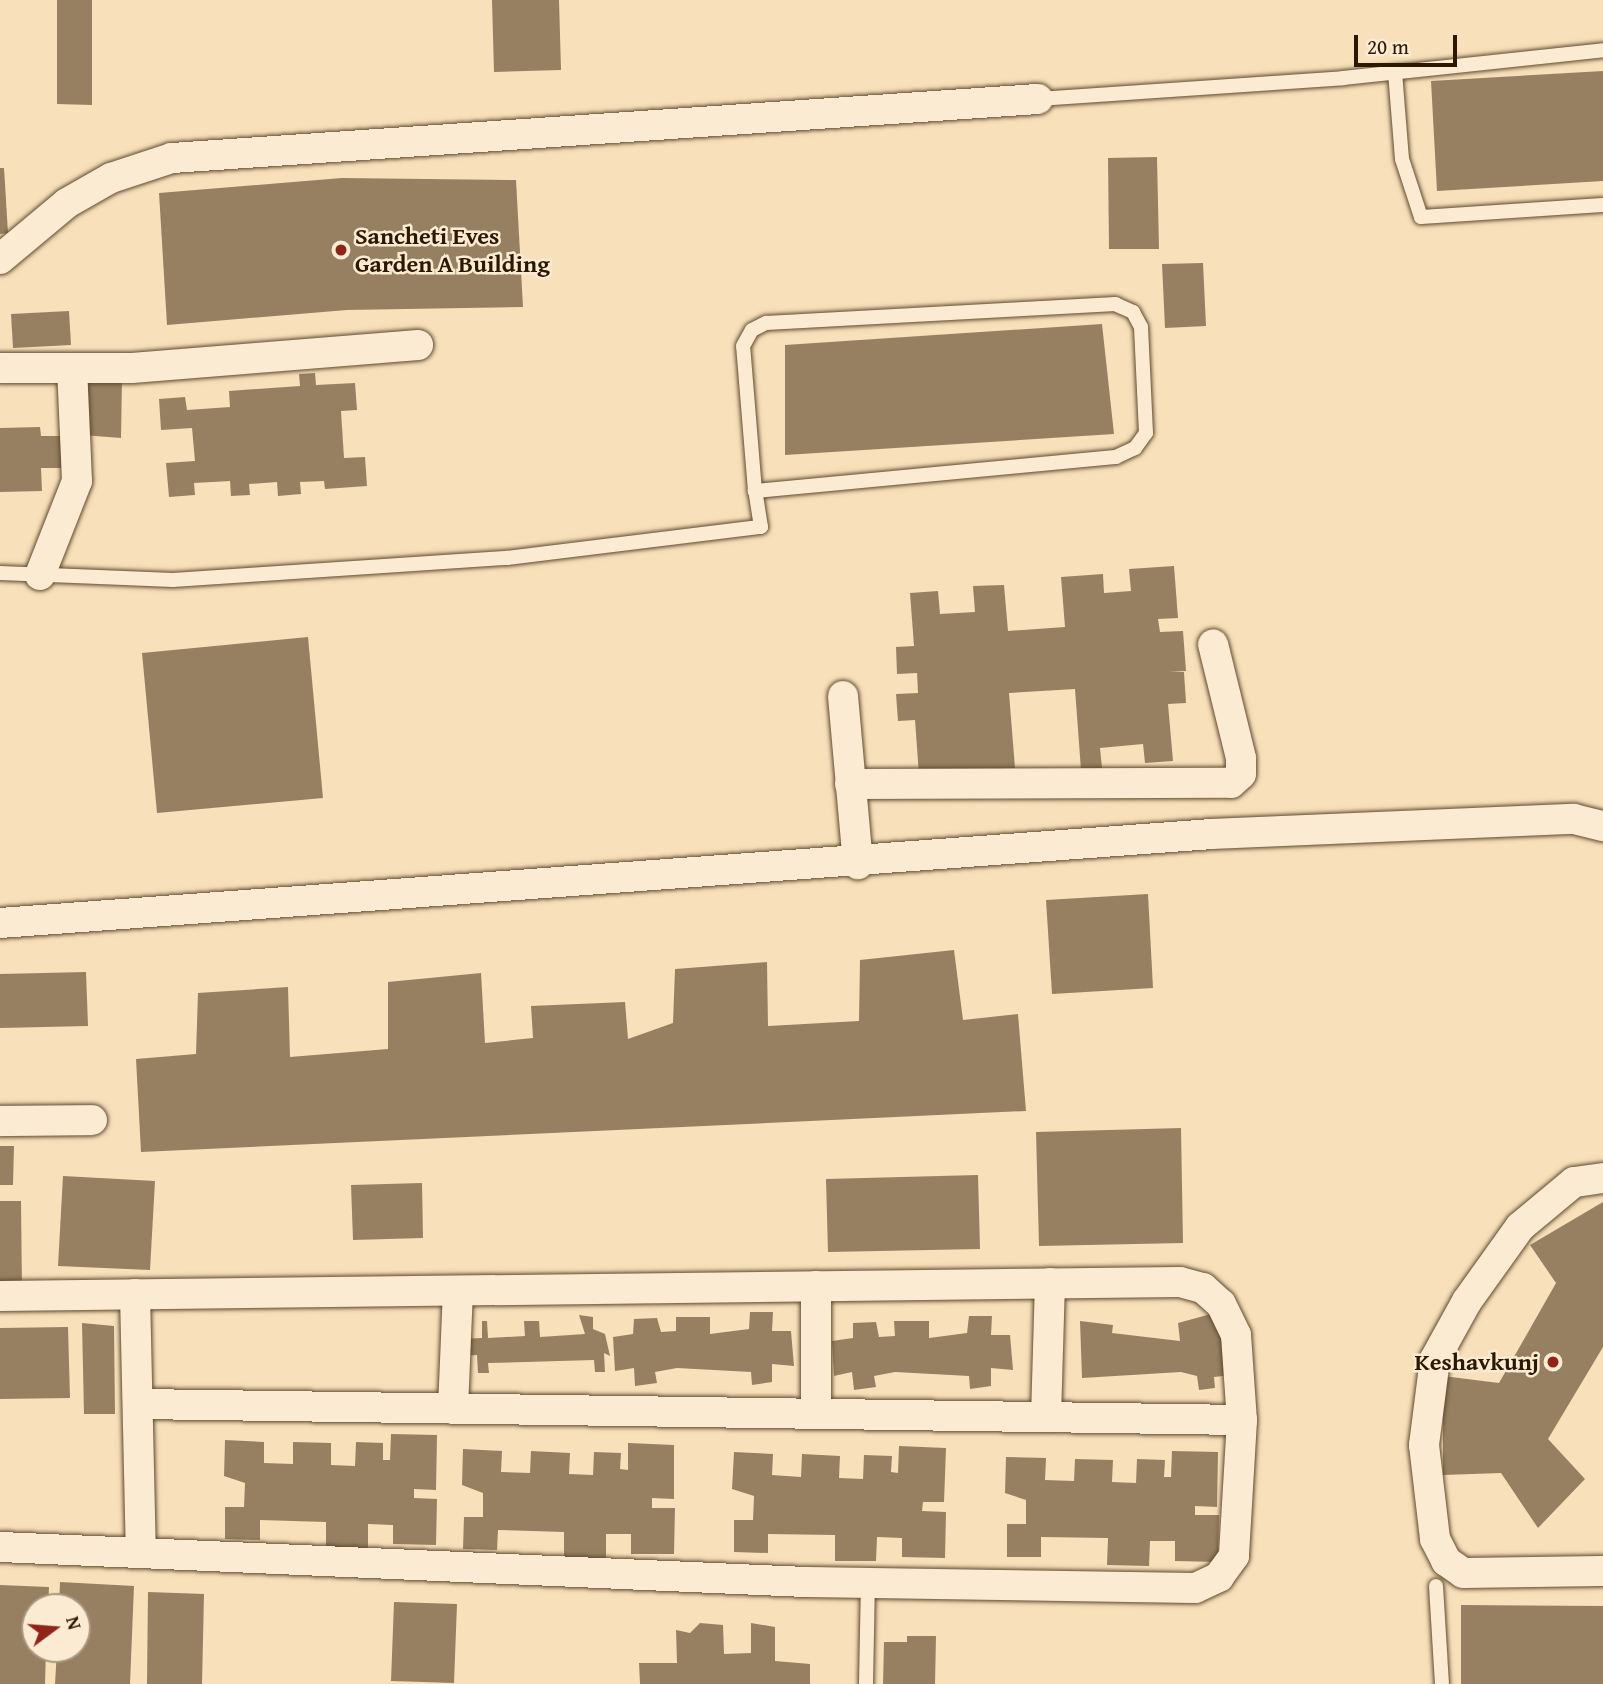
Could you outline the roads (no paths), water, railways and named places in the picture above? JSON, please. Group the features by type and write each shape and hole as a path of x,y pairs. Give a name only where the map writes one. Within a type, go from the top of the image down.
{"street":[{"path":"0,259 67,203 111,178 172,158 1038,99"},
{"path":"0,368 72,368 418,345"},
{"path":"40,575 77,481 72,368"},
{"path":"850,784 1231,783 1241,774 1241,758 1213,643"},
{"path":"843,696 858,864"},
{"path":"0,923 858,864 1210,834 1574,819 1603,826"},
{"path":"0,1121 92,1120"},
{"path":"1603,1178 1574,1182 1520,1227 1467,1301 1434,1359 1424,1446 1434,1539 1446,1561 1463,1573 1603,1572"},
{"path":"0,1296 1180,1282 1203,1288 1221,1304 1236,1335 1242,1420 1234,1556 1219,1577 1195,1588 868,1583 0,1547"},
{"path":"1046,1417 1050,1283"},
{"path":"816,1286 816,1414"},
{"path":"453,1409 458,1291"},
{"path":"135,1294 141,1553"},
{"path":"139,1404 1242,1420"}],"lane":[{"path":"1038,99 1395,72 1603,50"},
{"path":"1395,72 1402,159 1421,217 1603,205"},
{"path":"0,572 173,580 507,558 761,527 755,491 743,346 752,330 766,323 1115,304 1133,312 1140,327 1146,432 1135,448 1116,457 755,491"},
{"path":"866,1684 868,1583"},
{"path":"1436,1586 1443,1684"}],"place":[{"name":"Sancheti Eves Garden A Building","path":"341,250"},
{"name":"Keshavkunj","path":"1553,1362"}]}
